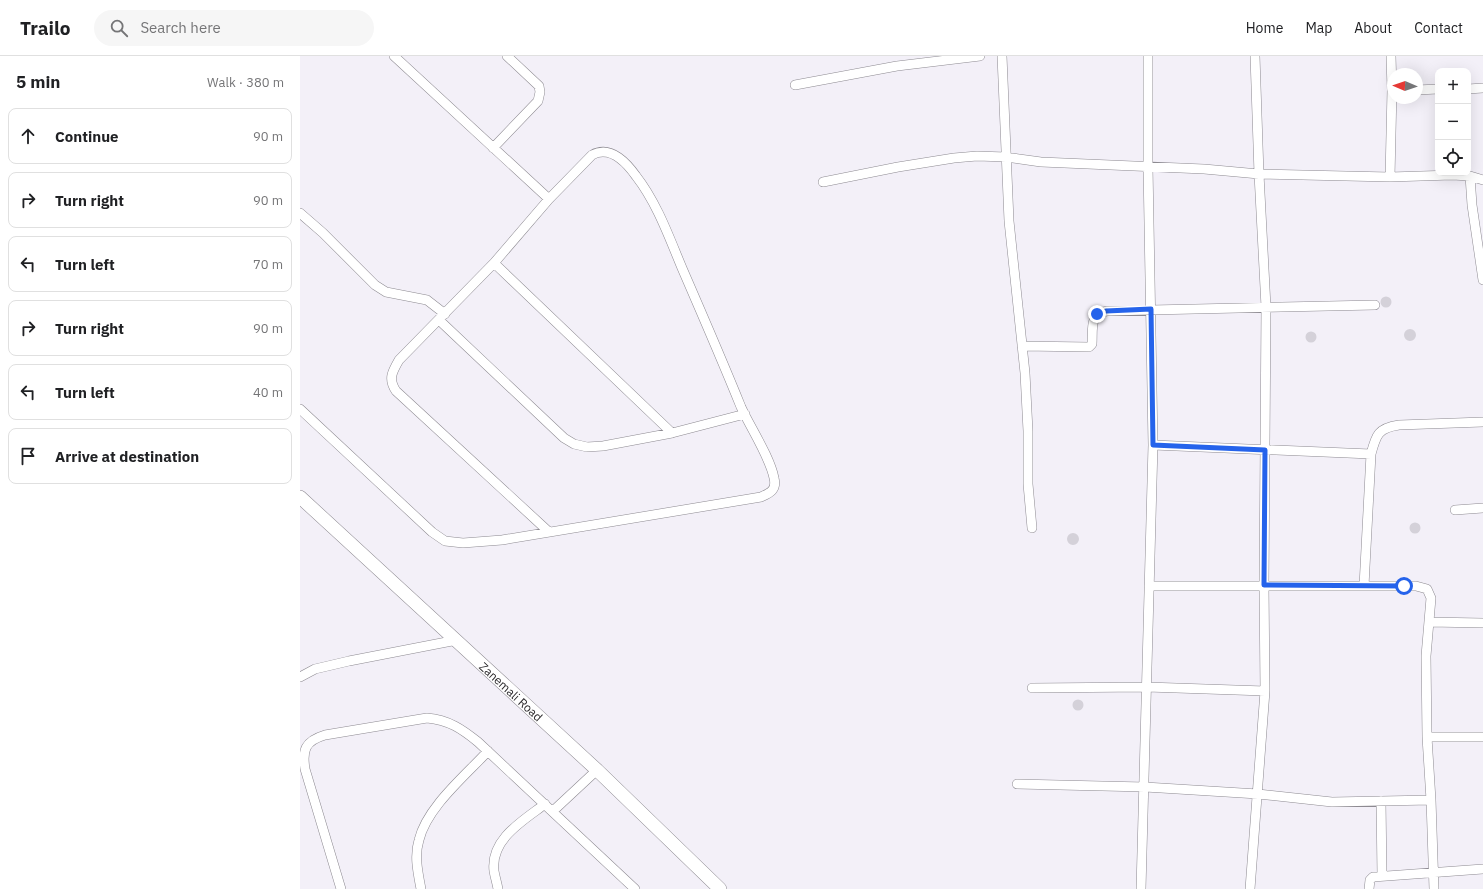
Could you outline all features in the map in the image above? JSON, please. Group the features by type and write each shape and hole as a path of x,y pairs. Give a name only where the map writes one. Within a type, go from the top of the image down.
{"street":[{"path":"394,56 549,199"},
{"path":"493,148 538,101 540,92 539,86 507,56"},
{"path":"795,85 897,66 980,56"},
{"path":"1002,56 1010,221 1022,346 1028,431 1028,484 1032,528"},
{"path":"1141,889 1145,787 1153,445 1148,166 1148,56"},
{"path":"1250,889 1265,691 1264,585 1266,307 1255,56"},
{"path":"1391,56 1392,68"},
{"path":"1471,89 1483,88"},
{"path":"1423,90 1435,90"},
{"path":"1390,177 1393,104"},
{"path":"300,409 432,532 445,541 463,543 502,540 760,497 770,493 775,487 774,478 658,212 636,176 620,159 613,154 599,151 592,155 549,199 494,263 399,360 391,373 390,383 396,391 549,532"},
{"path":"823,182 954,158 977,156 1006,157 1041,162 1204,169 1259,174 1390,177 1470,176 1483,180"},
{"path":"1470,176 1472,206 1483,280"},
{"path":"300,213 323,233 375,285 386,292 427,300 442,317 564,438 574,444 587,447 604,446 672,433 745,414"},
{"path":"494,263 672,433"},
{"path":"1022,346 1089,347 1092,344 1094,317 1097,314 1106,311 1375,305"},
{"path":"1364,586 1370,454 1380,430 1388,426 1483,422"},
{"path":"1153,445 1370,454"},
{"name":"Zanemali Road","path":"300,496 597,770 720,889"},
{"path":"1455,510 1483,508"},
{"path":"1149,586 1416,586 1427,589 1431,598 1426,656 1427,737 1434,889"},
{"path":"1430,622 1483,623"},
{"path":"300,676 315,670 350,661 456,640"},
{"path":"1032,688 1147,687 1265,691"},
{"path":"341,889 305,769 304,750 310,742 325,735 428,718 441,719 456,725 488,751 635,889"},
{"path":"1427,737 1483,737"},
{"path":"421,889 417,870 417,852 419,840 425,824 440,802 488,751"},
{"path":"553,811 597,770"},
{"path":"1017,784 1145,787 1258,794 1332,802 1431,800"},
{"path":"1381,801 1382,876"},
{"path":"498,889 494,869 497,852 502,842 511,830 545,804"},
{"path":"1369,889 1371,878 1382,876 1483,870"}],"building":[{"path":"1386,296 1390,298 1392,302 1390,306 1386,308 1382,306 1380,302 1382,298"},
{"path":"1410,329 1414,331 1416,335 1414,339 1410,341 1406,339 1404,335 1406,331"},
{"path":"1311,331 1315,333 1317,337 1315,341 1311,343 1307,341 1305,337 1307,333"},
{"path":"1415,522 1419,524 1421,528 1419,532 1415,534 1411,532 1409,528 1411,524"},
{"path":"1073,533 1077,535 1079,539 1077,543 1073,545 1069,543 1067,539 1069,535"},
{"path":"1078,699 1082,701 1084,705 1082,709 1078,711 1074,709 1072,705 1074,701"}],"route":[{"path":"1097,314 1106,311 1151,309 1153,445 1265,450 1264,585 1404,586"}]}
